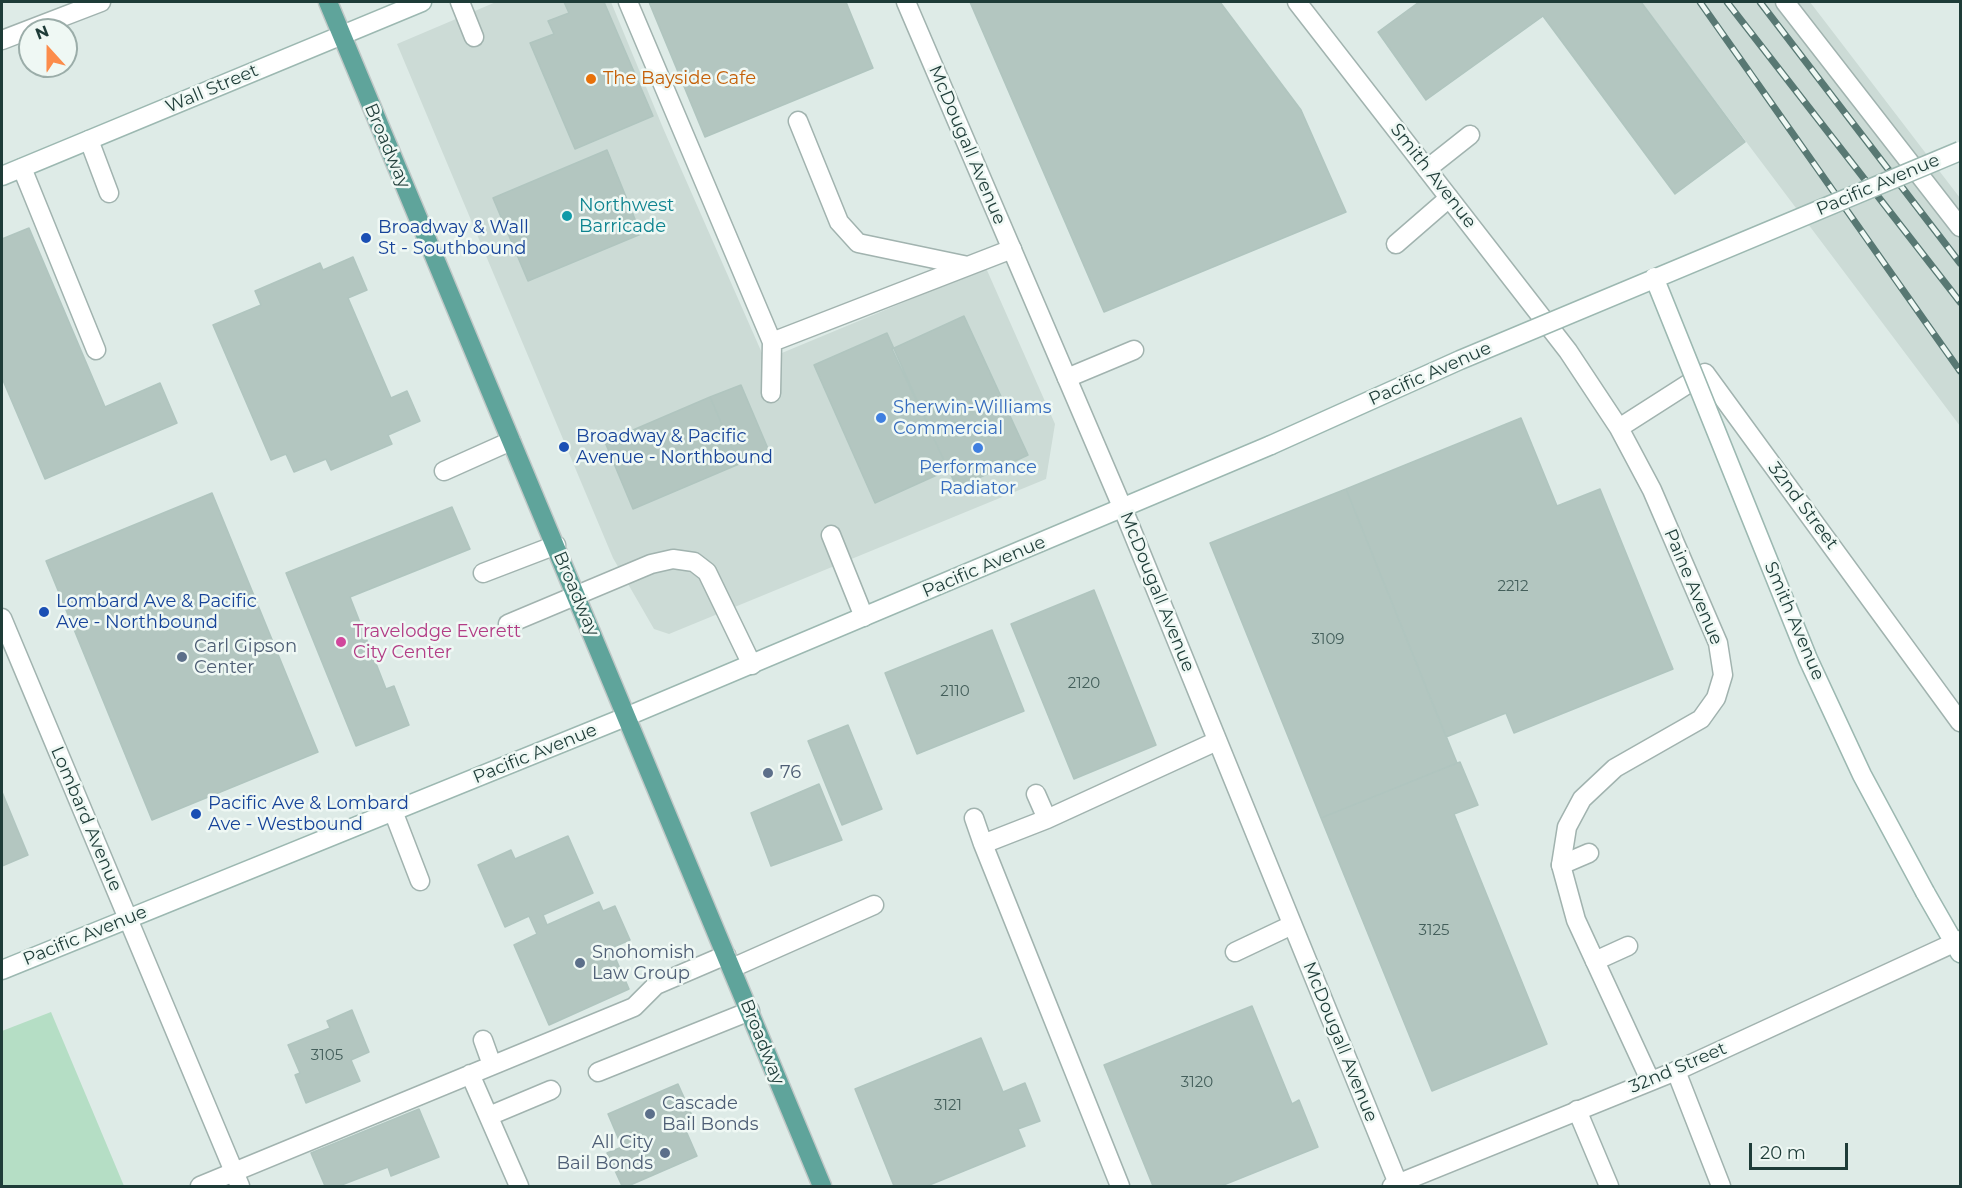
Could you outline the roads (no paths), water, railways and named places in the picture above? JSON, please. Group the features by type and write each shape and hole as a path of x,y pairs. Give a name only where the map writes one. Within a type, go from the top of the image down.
{"main road":[{"name":"Broadway","path":"328,2 628,716 822,1186"}],"street":[{"path":"2,40 101,2"},
{"name":"Wall Street","path":"2,176 422,2"},
{"path":"460,2 474,37"},
{"path":"628,2 772,342 771,393"},
{"name":"McDougall Avenue","path":"906,2 1123,509 1396,1186"},
{"name":"Smith Avenue","path":"1297,2 1568,351"},
{"path":"1785,2 1960,226"},
{"path":"798,122 839,222 858,243 968,266"},
{"path":"1427,170 1470,135"},
{"path":"89,140 109,193"},
{"name":"Pacific Avenue","path":"2,970 752,665 1123,509 1654,278 1960,150"},
{"path":"22,168 96,350"},
{"path":"1396,244 1449,198"},
{"path":"772,342 1012,249"},
{"name":"Smith Avenue","path":"1654,278 1808,659 1862,775 1925,892 1958,945"},
{"path":"1067,378 1134,350"},
{"name":"Paine Avenue","path":"1568,351 1619,428 1652,490 1718,643 1723,675 1716,698 1701,719 1615,768 1582,799 1567,827 1561,865 1576,920 1650,1080"},
{"name":"32nd Street","path":"1619,428 1705,373 1960,722"},
{"path":"444,471 511,441"},
{"path":"831,535 864,618"},
{"path":"483,573 556,546"},
{"path":"508,624 651,564 673,559 694,562 707,572 752,665"},
{"name":"Lombard Avenue","path":"2,618 237,1179"},
{"path":"983,844 1047,819 1217,741"},
{"path":"1036,794 1047,819"},
{"path":"393,812 420,881"},
{"path":"974,818 1120,1186"},
{"path":"1561,865 1589,853"},
{"path":"200,1186 237,1179 470,1074 634,1007 656,984 729,962 874,905"},
{"path":"1235,952 1292,925"},
{"name":"32nd Street","path":"1396,1186 1576,1110 1676,1071 1958,945"},
{"path":"1595,961 1628,946"},
{"path":"598,1072 750,1011"},
{"path":"483,1040 492,1065"},
{"path":"1676,1071 1721,1186"},
{"path":"470,1074 519,1186"},
{"path":"489,1116 551,1090"},
{"path":"1576,1110 1609,1186"}],"railway":[{"path":"1700,2 1960,371"},
{"path":"1727,2 1960,302"},
{"path":"1760,2 1960,263"}],"place":[{"name":"The Bayside Cafe","path":"591,79"},
{"name":"Northwest Barricade","path":"567,216"},
{"name":"Broadway & Wall St - Southbound","path":"366,238"},
{"name":"Sherwin-Williams Commercial","path":"881,418"},
{"name":"Broadway & Pacific Avenue - Northbound","path":"564,447"},
{"name":"Performance Radiator","path":"978,448"},
{"name":"Lombard Ave & Pacific Ave - Northbound","path":"44,612"},
{"name":"Travelodge Everett City Center","path":"341,642"},
{"name":"Carl Gipson Center","path":"182,657"},
{"name":"76","path":"768,773"},
{"name":"Pacific Ave & Lombard Ave - Westbound","path":"196,814"},
{"name":"Snohomish Law Group","path":"580,963"},
{"name":"Cascade Bail Bonds","path":"650,1114"},
{"name":"All City Bail Bonds","path":"665,1153"}]}
